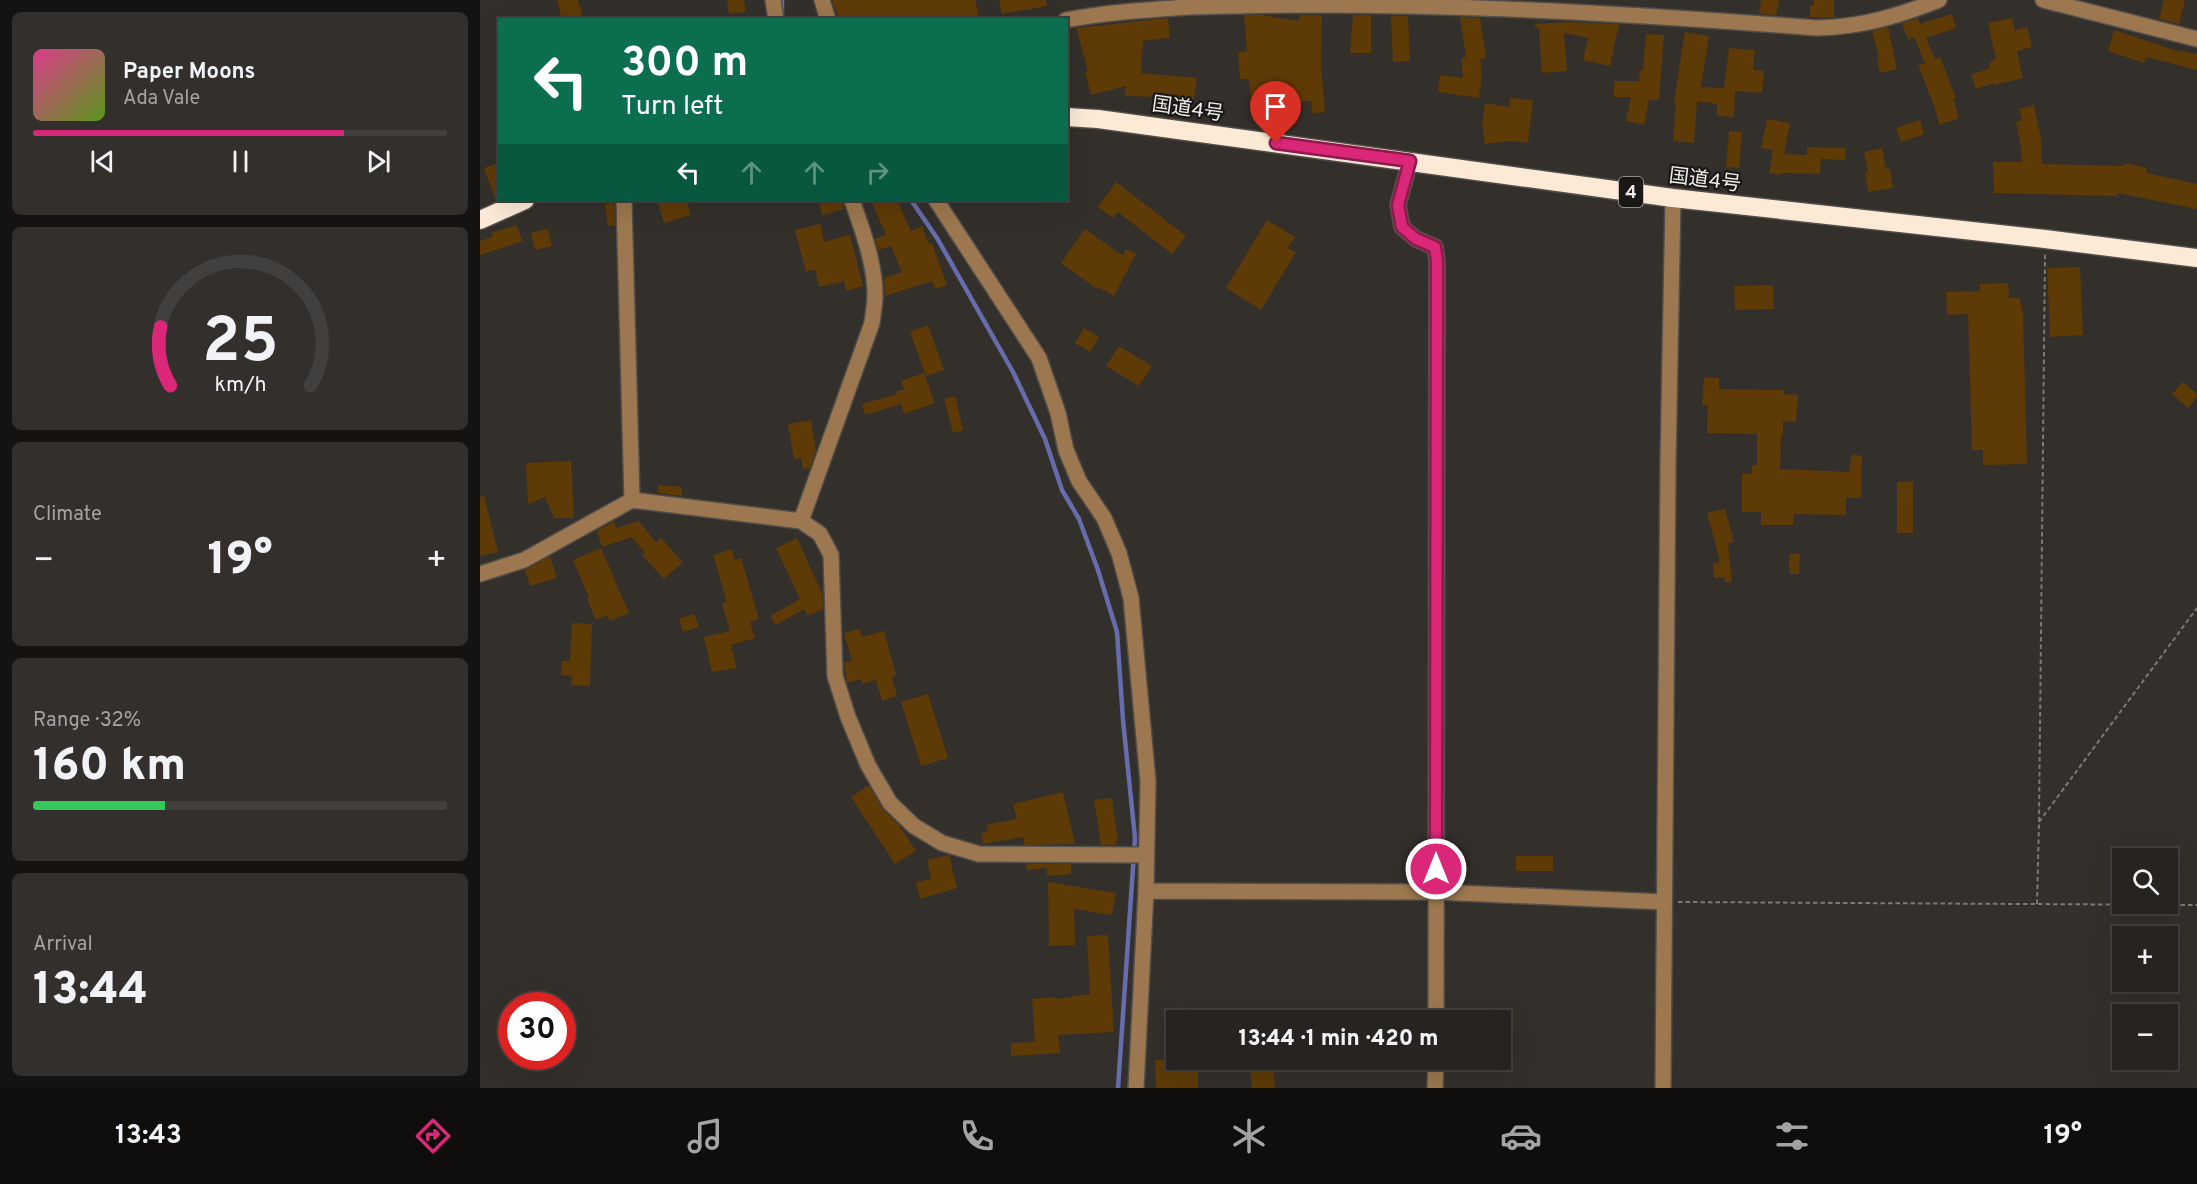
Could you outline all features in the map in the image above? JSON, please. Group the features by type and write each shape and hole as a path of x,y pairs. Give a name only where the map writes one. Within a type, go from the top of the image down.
{"highway":[{"name":"国道4号","path":"1068,117 1098,119 1673,198 2197,258"},
{"path":"480,220 523,201"}],"street":[{"path":"773,0 776,18"},
{"path":"822,0 827,18"},
{"path":"1068,20 1093,15 1253,1 1410,0 1600,6 1817,28 1848,27 1904,7 1940,0"},
{"path":"2043,0 2197,39"},
{"path":"1410,161 1398,205 1402,227 1416,239 1435,247 1437,261 1436,1010"},
{"path":"1663,1088 1668,464 1673,198"},
{"path":"624,201 632,500"},
{"path":"801,521 872,323 875,294 873,280 864,238 852,201"},
{"path":"937,201 1039,358 1058,413 1066,450 1079,481 1104,518 1119,553 1131,598 1148,781 1137,855 1146,891 1136,1088"},
{"path":"480,574 524,560 632,500 801,521 820,534 831,555 835,676 864,756 890,803 914,826 942,843 979,854 1137,855"},
{"path":"1146,891 1436,892 1664,902"},
{"path":"1435,1088 1436,1070"}],"path":[{"path":"2037,904 2045,239"},
{"path":"2039,822 2197,608"},
{"path":"1664,902 2197,906"}],"building":[{"path":"557,0 578,0 583,17 562,18"},
{"path":"727,0 744,0 746,12 729,14"},
{"path":"832,0 975,0 979,15 968,18 838,18"},
{"path":"999,0 1046,0 1047,6 1002,14"},
{"path":"1761,0 1779,0 1776,15 1759,14"},
{"path":"1814,0 1834,0 1834,17 1810,17 1810,6 1814,6"},
{"path":"2164,0 2185,0 2179,24 2159,19"},
{"path":"1952,14 1956,28 1926,38 1935,59 1940,57 1956,98 1953,99 1959,118 1939,125 1935,108 1918,65 1925,63 1914,37 1908,40 1902,23 1918,18 1920,24"},
{"path":"1244,15 1261,15 1299,21 1299,15 1322,15 1321,66 1325,112 1312,113 1311,101 1251,105 1249,79 1240,79 1238,52 1247,51"},
{"path":"1353,15 1371,15 1371,53 1350,53"},
{"path":"1391,16 1408,16 1410,61 1393,62"},
{"path":"1460,17 1480,18 1486,58 1480,59 1482,74 1479,98 1438,92 1440,75 1463,78 1461,58 1466,57"},
{"path":"1168,18 1170,38 1142,41 1144,49 1142,49 1141,73 1197,78 1193,104 1159,101 1159,97 1125,96 1126,86 1091,95 1085,72 1088,71 1076,28"},
{"path":"2012,18 2015,30 2027,27 2032,47 2017,51 2023,78 1976,89 1971,75 1990,68 1989,62 1996,60 1988,23"},
{"path":"1568,22 1619,24 1610,66 1583,60 1588,38 1564,33 1567,71 1542,73 1539,28 1535,27 1535,24"},
{"path":"1888,27 1897,69 1880,73 1877,59 1879,58 1872,31"},
{"path":"2114,30 2174,50 2197,54 2197,70 2146,57 2144,63 2108,51"},
{"path":"1685,32 1709,36 1701,87 1724,88 1729,48 1755,50 1753,70 1764,71 1762,93 1735,91 1734,117 1717,116 1717,104 1697,101 1694,143 1673,141 1676,102 1674,101"},
{"path":"1646,34 1664,35 1659,100 1649,100 1644,125 1626,121 1631,97 1614,97 1614,81 1639,81 1640,70 1643,70"},
{"path":"1510,98 1533,100 1528,143 1511,141 1485,144 1482,124 1485,103 1509,107"},
{"path":"2034,105 2041,139 2042,164 2125,166 2125,163 2147,168 2146,173 2197,184 2197,209 2118,193 2118,196 1994,193 1993,162 2022,162 2016,122 2022,120 2019,109"},
{"path":"1767,119 1790,123 1784,154 1807,155 1807,147 1846,148 1845,160 1821,159 1820,174 1769,173 1773,150 1761,148"},
{"path":"1920,120 1924,134 1901,142 1896,128"},
{"path":"1729,131 1742,132 1739,168 1726,167"},
{"path":"1882,148 1886,169 1890,169 1893,188 1868,192 1865,173 1868,172 1864,152"},
{"path":"498,163 498,200 496,201 484,168"},
{"path":"1116,182 1186,236 1172,254 1118,212 1113,218 1098,207"},
{"path":"657,201 686,201 691,215 664,223"},
{"path":"818,201 842,201 844,209 822,215"},
{"path":"871,201 897,201 911,231 922,226 929,244 932,243 947,285 935,289 932,281 885,296 884,278 902,272 891,246 878,250 875,239 886,235"},
{"path":"614,203 615,225 608,226 605,204"},
{"path":"1267,220 1295,237 1288,248 1296,252 1261,310 1226,288"},
{"path":"820,224 824,242 850,235 863,286 846,291 844,281 819,287 815,269 806,272 795,230"},
{"path":"516,225 523,241 480,255 480,241 492,237 491,233"},
{"path":"548,229 552,246 535,250 531,233"},
{"path":"1085,229 1123,256 1126,249 1136,254 1114,296 1098,287 1097,289 1061,263"},
{"path":"2080,267 2083,335 2050,337 2047,268"},
{"path":"2008,283 2009,298 2019,298 2023,314 2027,464 1983,465 1983,450 1972,450 1968,314 1947,315 1946,292 1980,291 1980,284"},
{"path":"1773,285 1774,309 1735,310 1734,286"},
{"path":"928,325 944,370 926,376 910,332"},
{"path":"1084,328 1099,337 1090,352 1075,343"},
{"path":"1119,346 1152,366 1139,386 1106,366"},
{"path":"924,373 935,403 904,414 901,404 865,415 862,404 897,394 896,392 904,389 901,381"},
{"path":"1704,377 1719,378 1719,389 1784,390 1784,394 1798,395 1796,422 1783,421 1780,469 1849,472 1852,454 1862,456 1861,498 1846,498 1846,515 1794,514 1793,525 1761,525 1761,512 1742,512 1742,474 1752,474 1752,465 1757,465 1757,434 1707,433 1708,405 1702,405"},
{"path":"2183,382 2197,394 2188,408 2172,394"},
{"path":"955,396 963,430 953,433 944,399"},
{"path":"811,420 816,450 810,468 803,469 801,458 794,459 788,424"},
{"path":"571,461 574,518 554,518 545,497 528,504 526,463"},
{"path":"1913,481 1913,533 1897,533 1897,482"},
{"path":"658,485 682,487 682,496 658,493"},
{"path":"484,496 498,552 480,556 480,497"},
{"path":"1725,509 1734,542 1728,543 1732,582 1726,583 1724,577 1714,578 1713,563 1720,562 1707,513"},
{"path":"614,521 616,528 639,521 656,543 661,538 683,562 664,579 642,555 645,553 632,537 602,547 597,531"},
{"path":"797,538 822,593 823,609 808,616 804,609 776,625 770,616 800,599 776,548"},
{"path":"601,548 629,613 610,621 608,615 596,620 573,560"},
{"path":"732,549 735,560 741,558 759,619 750,622 755,638 731,645 737,668 712,672 704,637 730,631 722,603 727,602 713,555"},
{"path":"1789,554 1800,554 1799,574 1789,574"},
{"path":"550,556 557,578 530,586 525,570"},
{"path":"694,614 699,627 683,632 679,619"},
{"path":"572,623 592,624 590,686 571,685 572,676 561,675 562,661 570,661"},
{"path":"860,629 862,637 884,631 896,675 892,676 897,696 882,701 876,680 862,684 861,679 847,683 844,663 852,661 844,633"},
{"path":"928,694 948,758 921,766 901,702"},
{"path":"869,785 882,808 899,825 916,851 895,864 851,797"},
{"path":"1063,792 1075,844 1024,845 1024,837 983,844 981,833 988,832 986,825 1017,819 1013,804"},
{"path":"1112,798 1118,841 1115,842 1116,845 1101,845 1094,800"},
{"path":"949,855 957,888 920,899 916,882 931,879 927,860"},
{"path":"1516,856 1553,856 1553,871 1516,871"},
{"path":"1026,864 1071,864 1071,874 1047,876 1047,868 1027,870"},
{"path":"1048,882 1116,893 1112,915 1074,909 1075,945 1049,946"},
{"path":"1108,935 1114,1032 1058,1035 1060,1053 1011,1056 1011,1043 1035,1042 1032,999 1056,997 1056,999 1090,994 1087,936"},
{"path":"1155,1060 1166,1060 1166,1070 1198,1070 1198,1088 1156,1088"},
{"path":"1250,1070 1274,1070 1275,1088 1252,1088"}],"waterway":[{"path":"782,0 782,15"},
{"path":"912,201 937,238 1013,372 1045,439 1062,490 1079,519 1117,632 1135,838 1118,1088"}],"route":[{"path":"1276,143 1410,161 1398,205 1402,227 1416,239 1435,247 1438,358 1436,869"}]}
